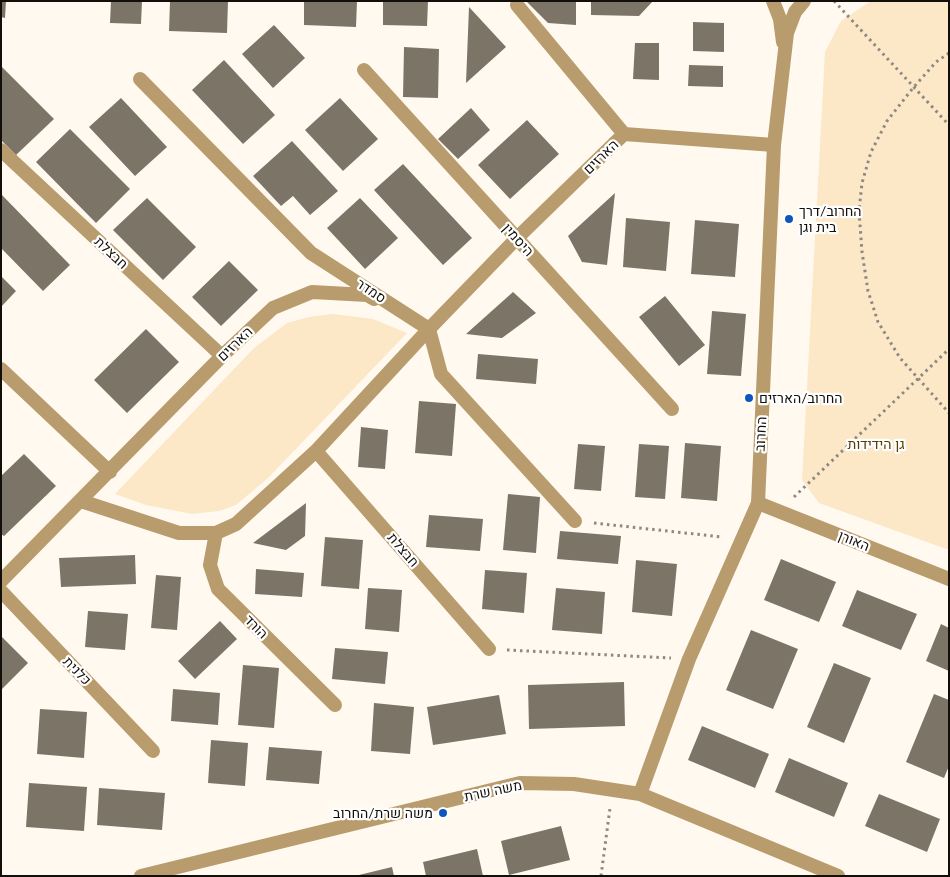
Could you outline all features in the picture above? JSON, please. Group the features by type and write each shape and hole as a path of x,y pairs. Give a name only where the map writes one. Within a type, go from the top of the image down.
{"street":[{"name":"החרוב","path":"772,1 780,19 784,51"},
{"name":"החרוב","path":"640,794 689,659 758,504 774,145 787,33 795,12 804,1"},
{"path":"517,5 624,134"},
{"name":"היסמין","path":"364,70 672,410"},
{"name":"סמדר","path":"140,79 310,253 429,329"},
{"name":"הארזים","path":"81,501 179,533 216,533 236,524 316,451 429,329 517,238 624,134 774,145"},
{"name":"חבצלת","path":"1,150 222,356"},
{"name":"הארזים","path":"1,581 222,356 273,308 312,292 367,295 429,329"},
{"path":"429,329 441,374 575,521"},
{"path":"1,369 110,472"},
{"name":"חבצלת","path":"316,451 489,649"},
{"name":"האורן","path":"758,504 949,579"},
{"name":"הורד","path":"216,533 210,565 218,589 335,705"},
{"name":"כלנית","path":"1,592 154,751"},
{"name":"משה שרת","path":"140,876 520,783 574,784 640,794 838,876"}],"path":[{"path":"834,1 949,125"},
{"path":"949,53 936,62 887,121 871,152 862,183 859,211 866,281 878,322 900,358 949,413"},
{"path":"779,511 949,349"},
{"path":"575,521 742,539"},
{"path":"489,649 689,659"},
{"path":"601,876 612,790"}],"green space":[{"name":"גן הידידות","path":"871,1 949,1 949,550 819,503 802,480 825,52 841,21"},
{"path":"333,314 373,319 407,333 268,478 236,505 219,511 192,514 146,505 115,494 254,348 287,323 309,317"}],"building":[{"path":"1,1 6,1 5,18 1,17"},
{"path":"111,1 142,1 141,24 110,23"},
{"path":"170,1 228,1 227,33 169,31"},
{"path":"304,1 357,1 356,27 304,25"},
{"path":"383,1 428,1 427,26 383,25"},
{"path":"526,1 576,1 576,25 548,23"},
{"path":"591,1 653,1 639,16 591,15"},
{"path":"469,7 506,47 466,83"},
{"path":"693,22 724,23 724,52 693,51"},
{"path":"274,25 305,58 273,88 242,54"},
{"path":"635,43 659,43 659,80 633,79"},
{"path":"404,47 439,49 438,98 403,97"},
{"path":"224,60 275,115 243,144 192,90"},
{"path":"689,65 723,66 723,87 688,86"},
{"path":"1,66 54,119 16,155 1,140"},
{"path":"121,98 167,147 135,176 89,127"},
{"path":"340,98 378,139 343,171 305,130"},
{"path":"471,108 490,130 458,159 438,139"},
{"path":"527,120 559,154 510,199 478,165"},
{"path":"70,129 130,189 96,223 36,162"},
{"path":"292,141 338,191 310,215 293,196 281,206 253,176"},
{"path":"403,164 472,238 443,265 374,190"},
{"path":"615,193 607,265 582,262 568,236"},
{"path":"1,195 70,265 43,291 1,248"},
{"path":"147,198 196,247 163,280 113,230"},
{"path":"360,198 398,238 365,269 327,228"},
{"path":"626,218 670,222 666,271 623,267"},
{"path":"695,220 739,224 735,277 691,274"},
{"path":"229,261 258,290 221,326 192,297"},
{"path":"1,276 16,291 1,307"},
{"path":"513,292 536,313 502,338 466,334"},
{"path":"665,296 705,345 679,366 639,317"},
{"path":"712,311 746,314 741,376 707,374"},
{"path":"146,329 179,362 127,413 94,380"},
{"path":"478,354 538,359 536,384 476,379"},
{"path":"419,401 456,404 452,456 415,453"},
{"path":"361,427 388,430 385,469 358,467"},
{"path":"685,443 721,446 717,501 681,498"},
{"path":"578,444 605,446 601,491 574,489"},
{"path":"639,444 669,446 665,499 635,497"},
{"path":"24,454 56,486 4,536 1,534 1,476"},
{"path":"508,494 540,497 536,553 503,550"},
{"path":"306,503 305,536 286,550 253,543"},
{"path":"429,515 483,519 480,551 426,547"},
{"path":"560,531 621,536 618,564 557,559"},
{"path":"325,537 363,540 359,589 321,586"},
{"path":"135,555 136,584 61,587 59,558"},
{"path":"781,559 836,582 819,622 764,600"},
{"path":"636,560 677,564 672,616 632,612"},
{"path":"256,569 304,573 302,597 255,594"},
{"path":"485,570 527,573 524,613 482,609"},
{"path":"156,575 181,577 177,630 151,628"},
{"path":"368,588 402,590 399,632 365,629"},
{"path":"556,588 605,592 602,634 552,630"},
{"path":"857,590 917,614 901,650 842,626"},
{"path":"88,611 128,614 125,650 85,647"},
{"path":"220,621 237,639 195,679 178,661"},
{"path":"941,624 949,628 949,671 926,661"},
{"path":"751,630 798,649 773,709 726,690"},
{"path":"1,636 28,663 1,690"},
{"path":"335,648 388,652 385,684 332,679"},
{"path":"834,663 871,678 844,743 807,727"},
{"path":"243,665 279,668 274,728 238,725"},
{"path":"624,682 625,726 529,729 528,685"},
{"path":"173,689 220,693 218,725 171,721"},
{"path":"934,694 949,700 949,766 944,778 906,762"},
{"path":"499,695 506,734 433,745 427,707"},
{"path":"374,703 414,707 410,754 371,751"},
{"path":"40,709 87,712 84,758 37,754"},
{"path":"702,726 769,754 755,788 688,760"},
{"path":"211,740 248,743 245,786 208,783"},
{"path":"269,747 322,751 319,784 266,780"},
{"path":"789,758 848,783 834,817 775,792"},
{"path":"29,783 87,787 84,831 26,827"},
{"path":"99,788 165,793 162,830 97,825"},
{"path":"879,794 940,819 927,852 865,826"},
{"path":"561,826 570,860 509,875 501,841"},
{"path":"477,849 483,876 426,876 423,862"},
{"path":"392,867 394,876 359,876 359,875"}],"place":[{"name":"החרוב/דרך בית וגן","path":"789,219"},
{"name":"החרוב/הארזים","path":"749,398"},
{"name":"משה שרת/החרוב","path":"443,813"}]}
